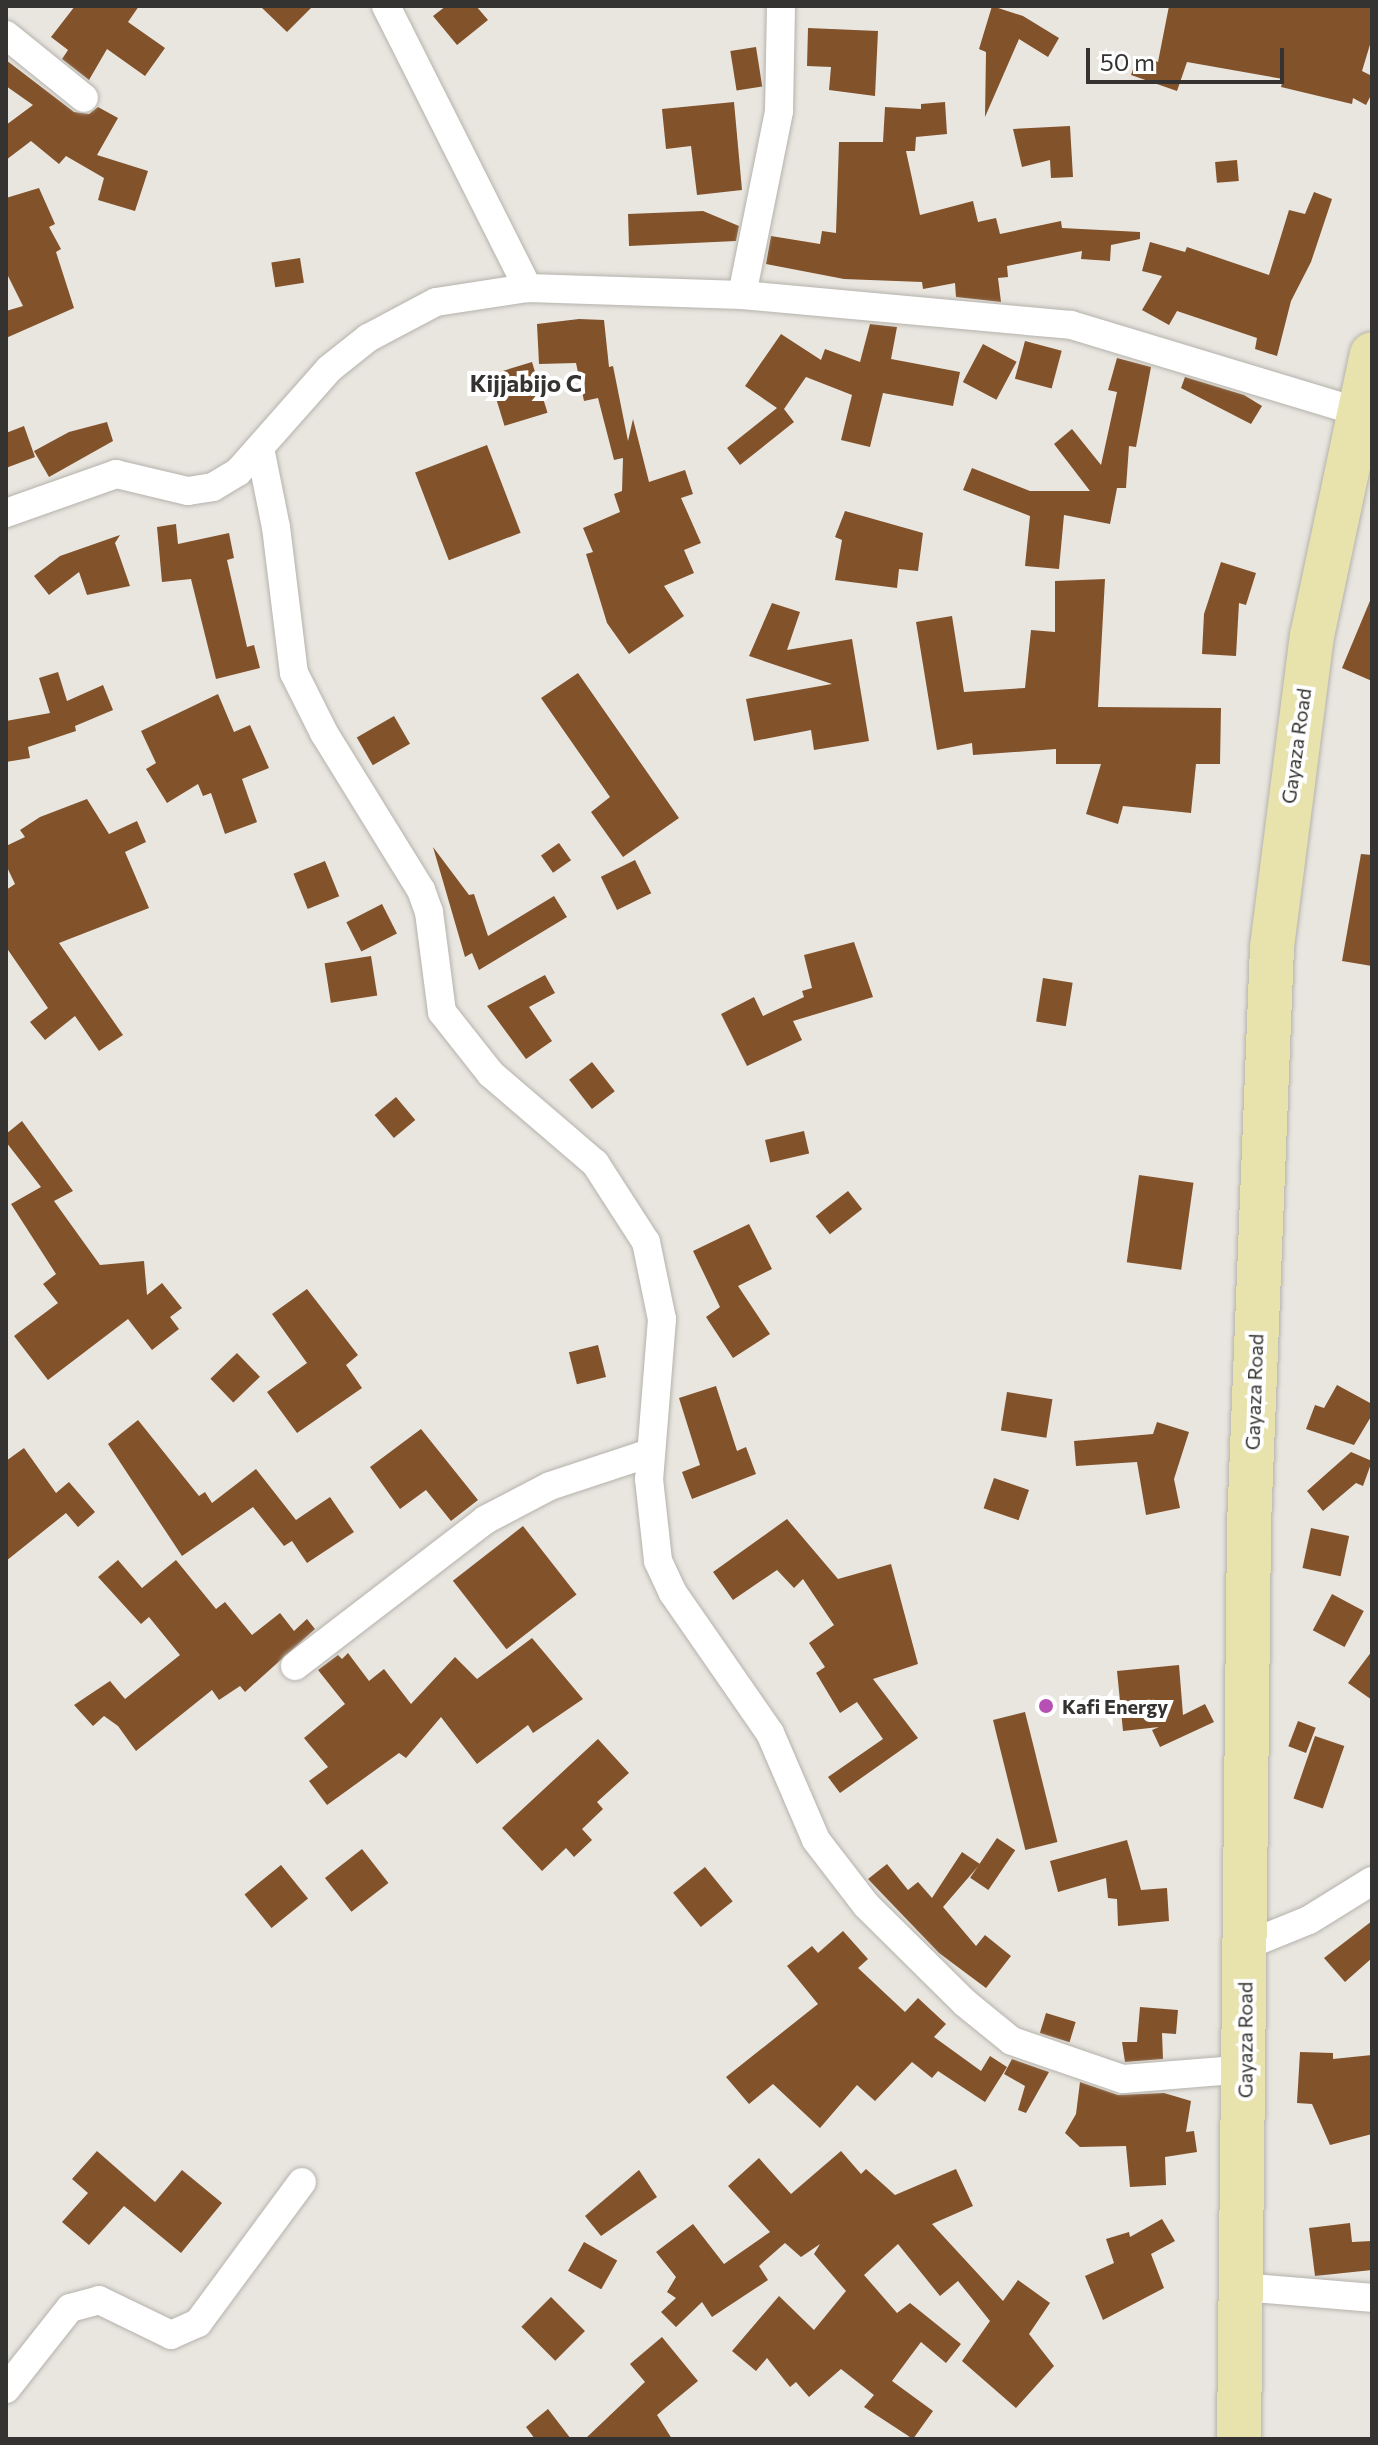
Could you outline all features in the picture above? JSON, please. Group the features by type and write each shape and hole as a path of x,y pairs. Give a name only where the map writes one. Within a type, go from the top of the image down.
{"main road":[{"name":"Gayaza Road","path":"1239,2439 1246,2069 1249,1525 1272,947 1306,678 1365,414 1372,354"}],"street":[{"path":"386,6 528,288"},
{"path":"742,295 779,111 781,6"},
{"path":"6,35 84,98"},
{"path":"6,513 116,474 188,491 213,487 238,472 329,369 392,324 436,302 528,288 742,295 1071,325 1365,414"},
{"path":"260,448 276,527 294,673 324,733 421,890 429,912 442,1012 491,1074 595,1163 646,1242 662,1319 650,1453 658,1561 673,1593 770,1733 816,1840 866,1905 965,2003 1012,2041 1123,2079 1246,2069"},
{"path":"295,1666 485,1520 601,1465 650,1453"},
{"path":"1245,1946 1309,1920 1372,1881"},
{"path":"6,2389 70,2308 99,2300 171,2335 198,2323 302,2182"},
{"path":"1242,2287 1372,2298"}],"building":[{"path":"75,6 139,6 128,22 165,48 145,76 107,49 89,80 62,59 68,50 51,37"},
{"path":"260,6 313,6 287,32"},
{"path":"446,6 476,6 488,20 457,45 433,16"},
{"path":"992,6 1023,16 1059,38 1048,57 1019,39 985,117 986,52 979,49"},
{"path":"1169,6 1372,6 1372,38 1362,71 1372,76 1372,93 1366,105 1353,98 1352,104 1281,87 1283,79 1187,62 1177,91 1131,75 1138,56 1158,62"},
{"path":"808,28 878,31 875,96 829,90 831,67 807,66"},
{"path":"756,47 762,87 737,91 730,51"},
{"path":"6,60 74,112 89,114 98,107 118,118 97,155 148,171 135,211 98,200 104,178 66,156 59,164 31,141 6,160 6,125 33,105 6,86"},
{"path":"734,102 742,190 697,195 691,146 666,149 662,109"},
{"path":"945,102 947,134 916,137 915,151 906,151 920,215 973,201 978,222 996,218 1000,234 1061,221 1062,228 1140,232 1140,239 1111,245 1110,261 1081,259 1082,251 1007,266 1008,277 998,278 1001,302 956,297 955,283 923,289 922,282 844,279 766,264 771,236 820,244 822,231 836,233 839,142 883,142 885,107 921,109 921,104"},
{"path":"1070,126 1073,177 1051,178 1050,160 1022,167 1013,129"},
{"path":"1237,160 1239,181 1217,183 1215,162"},
{"path":"39,188 55,224 49,227 61,249 56,252 74,308 6,338 6,311 23,306 6,272 6,198"},
{"path":"1314,192 1332,199 1311,262 1291,301 1277,356 1255,349 1257,338 1177,311 1169,325 1142,310 1162,276 1142,271 1150,242 1185,252 1187,247 1269,275 1289,210 1305,214"},
{"path":"703,211 739,226 736,241 629,246 628,214"},
{"path":"300,258 304,283 275,287 271,263"},
{"path":"579,319 604,320 609,367 613,366 628,441 633,419 649,482 685,470 693,494 681,498 701,543 684,550 694,573 664,586 684,616 629,654 607,623 586,554 593,552 583,528 620,512 614,494 622,491 623,458 614,460 598,398 584,401 576,363 539,364 537,324"},
{"path":"870,324 897,327 891,359 960,372 953,406 883,393 870,447 841,440 852,395 806,377 784,409 794,422 740,465 727,448 777,408 745,386 781,334 821,360 825,349 860,362"},
{"path":"1025,341 1062,351 1052,389 1015,379"},
{"path":"983,344 1017,362 996,400 963,382"},
{"path":"1117,358 1151,367 1136,447 1129,446 1126,488 1117,488 1110,524 1064,515 1059,569 1025,566 1030,516 963,490 972,468 1030,491 1090,491 1054,444 1072,429 1101,465 1117,392 1108,390"},
{"path":"532,362 547,413 504,426 489,375"},
{"path":"1185,377 1244,395 1262,406 1251,424 1181,388"},
{"path":"107,422 113,441 49,477 34,451 69,432"},
{"path":"24,426 35,457 6,468 6,433"},
{"path":"487,445 521,533 449,560 415,473"},
{"path":"845,511 923,533 918,571 899,569 897,588 835,580 842,540 835,537"},
{"path":"176,524 178,544 229,533 234,558 227,560 247,647 254,645 260,668 216,679 191,579 162,582 157,527"},
{"path":"120,535 115,543 130,586 87,595 79,572 49,595 34,576 60,556"},
{"path":"1221,562 1256,573 1246,605 1239,603 1236,656 1202,654 1204,614"},
{"path":"1105,579 1098,707 1221,708 1220,764 1196,764 1191,813 1123,806 1118,824 1086,814 1101,764 1056,764 1056,749 973,755 972,743 937,750 916,622 952,616 964,692 1025,688 1031,630 1055,632 1055,581"},
{"path":"1372,596 1372,681 1342,668"},
{"path":"772,603 800,612 787,650 852,639 869,741 814,750 811,730 754,741 746,699 832,684 749,656"},
{"path":"58,672 67,701 103,685 113,710 75,726 76,731 28,747 30,758 6,762 6,721 50,713 39,678"},
{"path":"578,673 679,818 623,857 591,812 610,797 541,698"},
{"path":"218,694 234,732 250,725 269,768 242,779 257,822 225,834 211,793 203,796 198,784 167,803 146,769 156,763 141,731"},
{"path":"394,716 410,744 373,765 357,738"},
{"path":"87,799 109,834 137,821 146,842 125,852 149,908 59,943 123,1035 99,1051 75,1016 45,1040 30,1022 48,1008 6,947 6,890 15,884 6,865 6,846 25,837 20,830 40,817"},
{"path":"559,843 571,860 553,873 541,856"},
{"path":"433,847 469,895 474,894 488,936 554,896 567,917 479,970 472,953 465,957"},
{"path":"1361,854 1372,855 1372,966 1342,961"},
{"path":"635,860 651,893 617,910 601,877"},
{"path":"325,861 339,896 308,909 293,874"},
{"path":"382,904 397,933 361,952 346,922"},
{"path":"854,942 873,997 793,1021 802,1040 747,1066 721,1014 754,997 763,1016 804,997 802,991 812,988 804,955"},
{"path":"371,956 377,996 331,1003 325,963"},
{"path":"545,975 555,993 529,1007 552,1041 526,1059 487,1006"},
{"path":"1043,978 1073,983 1066,1026 1036,1021"},
{"path":"592,1062 615,1091 592,1109 569,1080"},
{"path":"396,1097 415,1120 394,1138 375,1115"},
{"path":"22,1121 73,1191 54,1201 100,1265 144,1261 147,1295 162,1283 182,1308 170,1317 179,1329 152,1350 128,1319 48,1380 14,1336 58,1303 43,1284 56,1274 11,1204 41,1187 6,1142 6,1134"},
{"path":"804,1131 809,1153 770,1162 765,1140"},
{"path":"1139,1175 1193,1183 1181,1270 1127,1262"},
{"path":"848,1191 862,1209 830,1234 816,1216"},
{"path":"749,1224 772,1269 738,1286 770,1334 733,1358 706,1317 720,1307 693,1251"},
{"path":"307,1289 358,1355 346,1365 362,1388 297,1433 267,1392 307,1363 272,1314"},
{"path":"598,1345 606,1377 577,1384 569,1352"},
{"path":"237,1353 260,1377 233,1402 210,1379"},
{"path":"1337,1385 1372,1404 1372,1415 1354,1445 1306,1429 1315,1405 1324,1408"},
{"path":"716,1386 737,1451 746,1447 756,1474 692,1499 682,1472 700,1465 679,1398"},
{"path":"1007,1392 1052,1399 1046,1438 1001,1431"},
{"path":"138,1420 199,1496 205,1492 212,1503 256,1469 296,1520 330,1497 354,1532 307,1563 292,1541 284,1546 253,1507 182,1556 108,1444"},
{"path":"1157,1422 1189,1432 1174,1479 1180,1508 1146,1515 1137,1462 1076,1466 1074,1441 1153,1434"},
{"path":"421,1429 478,1500 451,1521 426,1490 400,1509 370,1467"},
{"path":"24,1448 56,1493 69,1482 95,1512 78,1527 66,1513 6,1561 6,1461"},
{"path":"1351,1452 1372,1461 1363,1486 1356,1483 1323,1511 1307,1491"},
{"path":"994,1478 1029,1490 1019,1520 984,1508"},
{"path":"787,1519 838,1579 891,1564 918,1664 873,1679 918,1738 840,1793 828,1777 883,1739 857,1702 840,1713 816,1673 825,1667 809,1643 834,1625 803,1579 794,1588 777,1570 733,1600 713,1572"},
{"path":"523,1526 577,1595 506,1649 453,1581"},
{"path":"1311,1528 1349,1536 1341,1576 1302,1568"},
{"path":"118,1560 142,1588 176,1560 216,1609 225,1602 252,1635 280,1613 294,1631 307,1619 315,1629 245,1692 240,1686 219,1700 212,1690 136,1751 118,1726 104,1716 93,1726 74,1705 110,1681 125,1699 180,1655 149,1617 141,1624 98,1577"},
{"path":"1332,1594 1364,1611 1345,1647 1313,1630"},
{"path":"532,1638 583,1699 533,1733 528,1725 477,1764 441,1717 406,1758 399,1753 327,1805 309,1781 328,1767 304,1738 345,1704 318,1670 338,1655 342,1659 348,1653 369,1681 384,1669 411,1704 455,1657 477,1679"},
{"path":"1372,1651 1372,1700 1348,1683"},
{"path":"1179,1665 1183,1715 1205,1704 1214,1722 1160,1747 1152,1730 1159,1727 1123,1731 1117,1671"},
{"path":"1025,1712 1057,1842 1025,1850 993,1720"},
{"path":"1298,1721 1316,1728 1306,1753 1288,1746"},
{"path":"1315,1736 1344,1746 1323,1808 1294,1798"},
{"path":"598,1739 629,1773 597,1802 603,1809 582,1829 592,1840 574,1857 566,1848 542,1871 502,1828"},
{"path":"997,1838 1015,1850 988,1890 970,1878"},
{"path":"1127,1840 1141,1890 1167,1888 1169,1921 1118,1926 1117,1899 1108,1898 1106,1878 1058,1892 1050,1861"},
{"path":"362,1849 388,1883 351,1912 325,1878"},
{"path":"962,1852 980,1864 943,1907 976,1946 985,1935 1011,1956 986,1988 939,1953 868,1879 887,1864 908,1890 918,1882 932,1898"},
{"path":"281,1865 308,1898 272,1928 244,1895"},
{"path":"705,1867 733,1901 701,1927 673,1893"},
{"path":"1372,1921 1372,1958 1345,1982 1324,1958"},
{"path":"843,1931 868,1959 858,1968 905,2012 918,1998 946,2024 934,2037 981,2071 990,2056 1007,2067 985,2102 938,2071 932,2078 912,2062 875,2101 857,2085 820,2128 773,2084 749,2104 726,2077 818,2004 787,1966 812,1946 818,1953"},
{"path":"1140,2007 1178,2010 1176,2034 1162,2033 1163,2059 1125,2062 1122,2042 1137,2042"},
{"path":"1046,2013 1076,2022 1070,2042 1040,2033"},
{"path":"1300,2052 1333,2053 1333,2059 1372,2055 1372,2134 1330,2145 1312,2104 1297,2103"},
{"path":"1012,2059 1049,2072 1026,2113 1018,2110 1025,2086 1004,2074"},
{"path":"1080,2082 1118,2095 1164,2093 1191,2101 1186,2132 1194,2131 1197,2152 1165,2157 1166,2185 1130,2187 1126,2146 1080,2147 1065,2133 1076,2114"},
{"path":"97,2151 155,2202 182,2170 222,2203 181,2253 124,2206 89,2245 62,2222 88,2193 72,2179"},
{"path":"841,2151 861,2174 866,2169 895,2195 956,2169 973,2206 932,2224 1003,2301 1018,2280 1050,2303 1029,2334 1054,2366 1016,2408 962,2361 990,2321 958,2281 940,2296 898,2244 864,2275 897,2313 910,2303 961,2344 946,2363 921,2342 892,2381 933,2411 913,2439 864,2407 874,2395 841,2369 809,2397 796,2382 790,2387 767,2358 756,2371 732,2351 779,2296 814,2330 846,2291 814,2254 820,2244 801,2257 785,2243 759,2266 768,2280 712,2317 702,2302 676,2327 661,2312 676,2298 667,2292 676,2277 656,2252 693,2224 724,2264 770,2232 728,2186 759,2158 791,2194"},
{"path":"639,2170 657,2197 601,2236 585,2216"},
{"path":"1162,2219 1175,2241 1151,2254 1164,2288 1103,2320 1085,2276 1114,2263 1106,2239 1129,2232 1130,2237"},
{"path":"1350,2223 1352,2242 1372,2241 1372,2270 1315,2276 1309,2228"},
{"path":"584,2242 617,2260 601,2289 568,2271"},
{"path":"551,2297 585,2331 555,2361 521,2327"},
{"path":"662,2337 698,2381 657,2415 672,2439 585,2439 645,2382 630,2364"},
{"path":"548,2409 571,2439 535,2439 526,2427"}],"place":[{"name":"Kafi Energy","path":"1046,1706"}],"district":[{"name":"Kijjabijo C","path":"526,383"}]}
